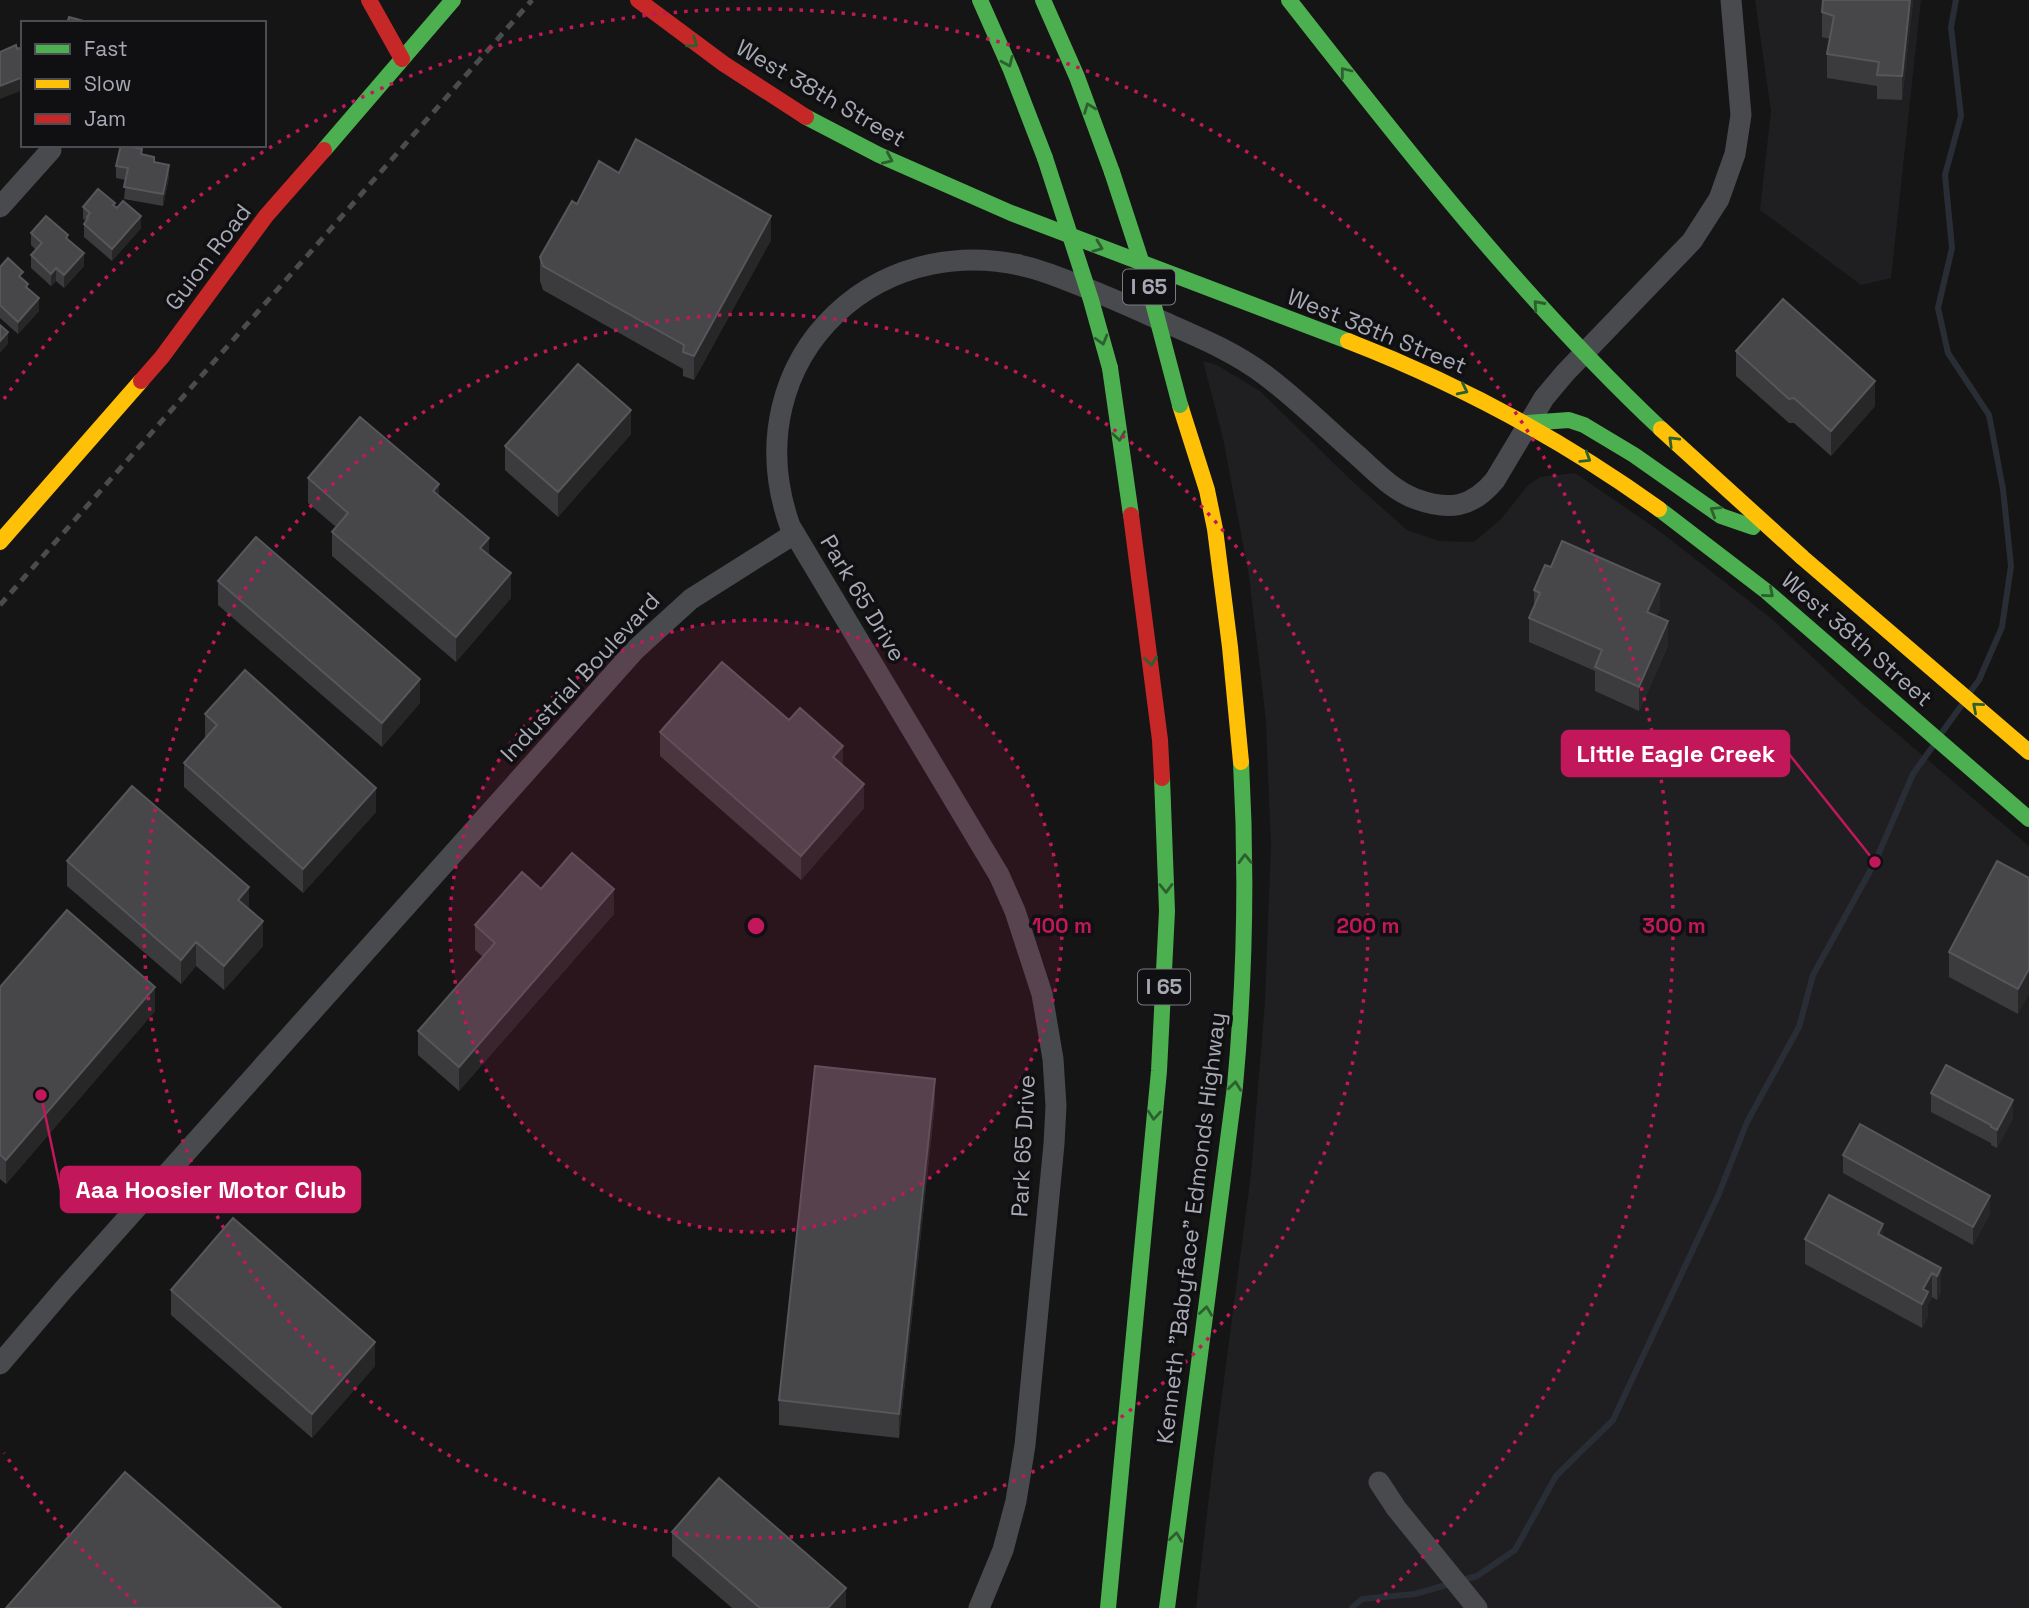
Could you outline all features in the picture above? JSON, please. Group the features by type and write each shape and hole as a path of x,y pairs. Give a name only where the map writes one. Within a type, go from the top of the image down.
{"main road":[{"path":"369,0 402,59"},
{"name":"Guion Road","path":"0,542 162,357 266,216 453,0"},
{"name":"West 38th Street","path":"639,0 693,43 744,78 826,128 877,154 1019,216 1352,342 1449,383 1527,423 1622,480 1692,531 1874,683 2029,819"},
{"name":"Kenneth \"Babyface\" Edmonds Highway","path":"980,0 1011,70 1045,159 1084,276 1110,368 1144,602 1160,740 1167,911 1158,1072 1108,1608"},
{"name":"Kenneth \"Babyface\" Edmonds Highway","path":"1043,0 1082,89 1112,172 1146,276 1180,405 1207,492 1226,612 1240,737 1245,887 1235,1086 1167,1606"},
{"name":"West 38th Street","path":"1289,0 1387,126 1490,250 1584,355 1691,459 1778,537 2029,752"},
{"path":"1527,423 1569,419 1584,425 1634,455 1721,516 1778,537"}],"street":[{"path":"794,534 783,508 776,451 781,413 796,368 811,343 828,321 858,295 891,276 938,262 978,259 1017,263 1097,292 1222,348 1279,386 1403,493 1451,507 1475,499 1495,480 1527,423 1551,389 1692,241 1723,190 1735,154 1741,115 1731,0"},
{"path":"0,207 51,150"},
{"name":"Industrial Boulevard","path":"0,1364 635,650 691,599 794,534"},
{"name":"Park 65 Drive","path":"794,534 999,875 1016,911 1032,957 1048,1022 1055,1087 1054,1144 1025,1445 1016,1501 1003,1550 979,1608"},
{"path":"1379,1482 1396,1508 1477,1608"}],"shaded area":[{"path":"1755,0 1921,0 1891,278 1861,285 1760,210 1771,111"},
{"path":"1203,361 1217,365 1260,391 1353,482 1407,530 1439,541 1474,542 1501,519 1528,485 1540,477 1575,473 1658,530 1772,619 1861,703 2029,846 2029,1608 1196,1608 1251,1174 1265,1001 1271,846 1266,721 1249,576 1223,438"}],"building":[{"path":"1823,0 1910,0 1902,76 1877,75 1879,62 1827,54 1834,16 1822,12"},
{"path":"69,17 84,21 68,21"},
{"path":"16,45 17,49 21,48 21,78 0,86 0,52"},
{"path":"636,139 771,216 694,356 683,352 684,345 543,266 540,257 572,201 577,204 599,161 619,173"},
{"path":"121,147 142,149 141,154 154,157 154,162 169,165 163,194 124,187 128,168 116,166"},
{"path":"98,189 115,203 113,205 117,208 123,201 141,216 112,249 84,224 90,213 83,207"},
{"path":"46,216 84,253 64,275 56,268 51,274 31,255 42,243 31,233"},
{"path":"8,258 23,272 19,276 28,284 26,287 39,298 18,322 0,305 0,267"},
{"path":"1783,299 1875,381 1831,431 1794,398 1789,399 1736,351"},
{"path":"0,325 8,332 0,341"},
{"path":"578,364 631,410 558,492 505,446"},
{"path":"360,417 439,484 433,491 489,538 480,548 511,573 456,637 332,532 348,513 308,478"},
{"path":"256,537 420,679 382,723 218,581"},
{"path":"1562,541 1660,584 1647,612 1668,621 1639,687 1595,667 1602,650 1529,618 1540,593 1534,590 1545,565 1551,567"},
{"path":"722,662 789,720 800,708 843,746 833,757 864,784 801,856 660,732"},
{"path":"245,670 376,788 303,869 184,763 217,725 205,714"},
{"path":"132,786 249,887 238,900 263,921 224,966 196,942 181,960 67,861"},
{"path":"572,853 614,889 459,1067 418,1031 495,943 475,925 522,872 541,889"},
{"path":"1997,861 2029,878 2029,969 2018,989 1949,952"},
{"path":"67,910 155,987 6,1160 0,1155 0,987"},
{"path":"1946,1065 2013,1100 1997,1130 1931,1093"},
{"path":"815,1066 935,1079 899,1414 779,1400"},
{"path":"1860,1124 1990,1196 1973,1227 1843,1155"},
{"path":"1829,1195 1883,1224 1878,1234 1941,1268 1937,1276 1932,1273 1923,1289 1928,1292 1922,1304 1805,1239"},
{"path":"233,1218 375,1342 312,1414 171,1290"},
{"path":"125,1472 281,1608 6,1608"},
{"path":"719,1478 846,1588 828,1608 760,1608 672,1532"}],"waterway":[{"path":"1956,0 1951,27 1961,116 1945,175 1952,248 1938,308 1948,353 1989,415 2003,489 2011,566 2002,627 1979,680 1971,691"},
{"path":"1943,731 1961,706"},
{"path":"1352,1608 1362,1599 1415,1594 1477,1576 1515,1550 1556,1476 1613,1420 1718,1196 1747,1122 1799,1027 1813,975 1875,862 1913,774 1933,746"}],"railway":[{"path":"0,605 532,0"}],"traffic: fast":[{"path":"324,150 453,0"},
{"path":"980,0 1045,158"},
{"path":"1043,0 1077,77 1112,172"},
{"path":"1289,0 1422,168 1513,276 1661,429"},
{"path":"806,117 879,155 1011,213 1348,341"},
{"path":"1045,158 1110,368"},
{"path":"1112,172 1146,276 1180,405"},
{"path":"1110,368 1131,515"},
{"path":"1527,423 1569,420 1584,425 1634,455 1721,516 1753,527"},
{"path":"1659,509 1766,591 2029,819"},
{"path":"1167,1608 1235,1086 1244,924 1241,762"},
{"path":"1108,1608 1159,1071 1167,911 1162,778"}],"traffic: slow":[{"path":"1348,341 1430,376 1509,415 1586,460 1659,509"},
{"path":"0,542 141,381"},
{"path":"1180,405 1207,490 1215,529 1241,762"},
{"path":"1661,429 1803,558 2029,752"}],"traffic: jam":[{"path":"369,0 402,59"},
{"path":"638,0 724,64 806,117"},
{"path":"141,381 162,357 266,216 324,150"},
{"path":"1131,515 1160,740 1162,778"}],"place":[{"name":"Little Eagle Creek","path":"1875,862"},
{"name":"Aaa Hoosier Motor Club","path":"41,1095"}]}
